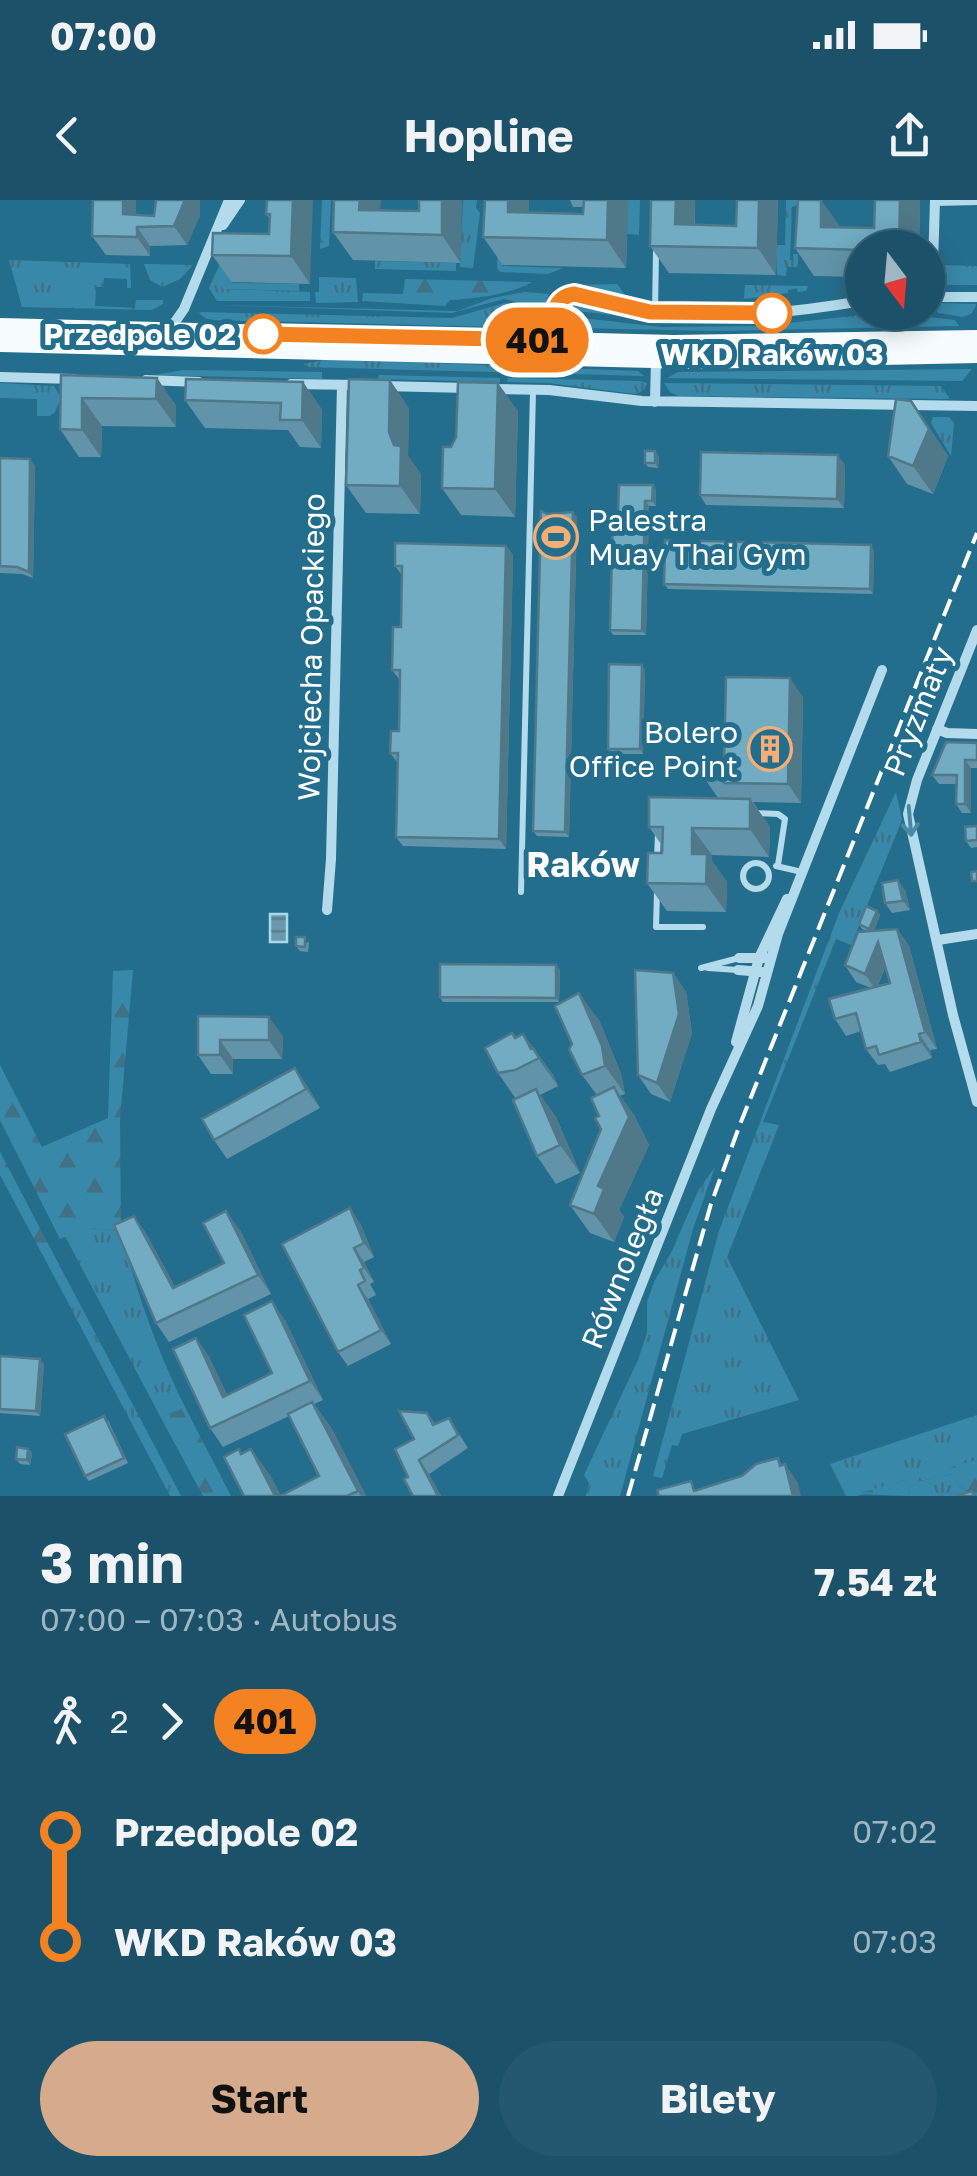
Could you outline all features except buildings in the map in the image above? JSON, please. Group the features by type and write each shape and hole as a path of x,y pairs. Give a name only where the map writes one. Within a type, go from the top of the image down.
{"main road":[{"path":"0,328 977,354"},
{"path":"0,344 656,359 977,339"}],"street":[{"path":"158,331 175,322 184,309 229,200"},
{"path":"219,230 240,200"},
{"path":"933,230 935,200 977,200"},
{"path":"552,340 556,304 566,295 580,294 655,312 772,313 845,304"},
{"path":"945,297 977,298"},
{"path":"184,309 211,333"},
{"path":"655,402 656,359"},
{"path":"0,377 90,379"},
{"path":"126,380 217,382"},
{"path":"272,383 533,390 655,402 977,406"},
{"name":"Wojciecha Opackiego","path":"326,910 331,859 342,385"},
{"name":"Pryzmaty","path":"977,630 909,802 908,814 953,1015 977,1102"},
{"name":"Równoległa","path":"558,1496 732,1060 758,1006 765,958 882,670"},
{"path":"937,729 977,734"},
{"path":"938,940 977,934"},
{"path":"762,972 738,964 765,958"}],"lane":[{"path":"655,312 657,242"},
{"path":"521,892 533,390"},
{"path":"747,813 784,816 778,865"},
{"path":"657,869 658,831"},
{"path":"756,862 768,869 765,886 757,889 746,884 742,876 748,865 756,862"},
{"path":"768,869 778,865 803,872"},
{"path":"657,888 656,927 703,928"}],"green space":[{"path":"322,200 331,200 329,246 320,249"},
{"path":"463,200 477,200 480,213 473,268 460,267"},
{"path":"499,200 504,200 503,266 563,268 548,274 500,272"},
{"path":"628,200 640,200 639,235 627,234"},
{"path":"786,200 798,200 792,207 790,260 798,254 798,267 787,267 786,276 777,275 777,245 785,245"},
{"path":"233,235 223,289 310,292 310,301 217,301 209,288"},
{"path":"228,253 232,283 299,284 299,291 223,289 217,278"},
{"path":"9,260 130,264 131,288 127,288 127,279 104,278 103,287 96,287 95,306 135,308 136,300 163,300 163,304 152,310 22,307"},
{"path":"375,261 456,263 456,271 375,269"},
{"path":"144,264 193,265 180,279 162,287 150,280"},
{"path":"945,265 977,266 977,285 945,285"},
{"path":"319,277 356,278 358,302 316,303"},
{"path":"405,279 532,282 504,293 450,300 445,306 362,301 363,293 403,294"},
{"path":"617,284 630,302 571,285"},
{"path":"745,285 808,286 806,291 798,292 797,288 788,293 744,299"},
{"path":"525,292 549,294 544,308 504,299 452,313 215,305 458,311 492,298"},
{"path":"586,302 652,319 566,310 574,303"},
{"path":"505,303 543,313 531,323 502,327 208,320 197,312 452,318"},
{"path":"945,303 976,304 971,314 945,314"},
{"path":"564,316 662,327 761,326 845,317 845,328 714,331 576,328 568,325"},
{"path":"945,319 955,320 959,326 945,326"},
{"path":"329,359 638,371 644,376 303,364"},
{"path":"972,369 962,381 667,378 678,372"},
{"path":"183,370 322,372 322,379 155,375"},
{"path":"379,375 500,378 500,382 378,379"},
{"path":"508,378 647,383 636,394 507,382"},
{"path":"0,383 54,386 61,398 50,416 37,416 37,399 0,398"},
{"path":"664,383 941,386 950,399 678,396"},
{"path":"933,417 949,417 954,423 951,456 931,423"},
{"path":"896,792 902,820 851,945 836,939 763,1122 779,1125 727,1257 799,1400 682,1434 678,1446 672,1445 662,1478 653,1476 719,1231 839,913"},
{"path":"133,970 120,1119 121,1231 86,1228 60,1239 0,1120 0,1065 42,1147 108,1118 113,971"},
{"path":"0,1152 65,1276 56,1280 0,1175"},
{"path":"715,1167 693,1229 620,1496 586,1496 589,1483 584,1475 647,1333 647,1302 655,1280 698,1191"},
{"path":"86,1228 121,1231 148,1320 185,1407 161,1418 65,1236"},
{"path":"65,1276 181,1496 170,1496 56,1280"},
{"path":"185,1407 231,1496 203,1496 161,1418"},
{"path":"977,1415 977,1460 915,1478 917,1482 952,1474 959,1486 975,1496 907,1496 910,1493 905,1480 846,1496 830,1464"},
{"path":"977,1460 977,1496 959,1486 952,1474 916,1482 915,1477"},
{"path":"906,1480 910,1494 907,1496 856,1494"}],"shaded area":[{"path":"270,914 287,914 287,942 270,942"}],"railway":[{"path":"628,1496 711,1204 977,533"}],"bus line":[{"name":"401","path":"263,334 552,340 556,304 563,296 574,294 650,312 772,313"}],"place":[{"name":"WKD Raków 03","path":"772,313"},
{"name":"Przedpole 02","path":"263,334"},
{"name":"Palestra Muay Thai Gym","path":"556,537"},
{"name":"Bolero Office Point","path":"770,749"}],"district":[{"name":"Raków","path":"583,864"}]}
